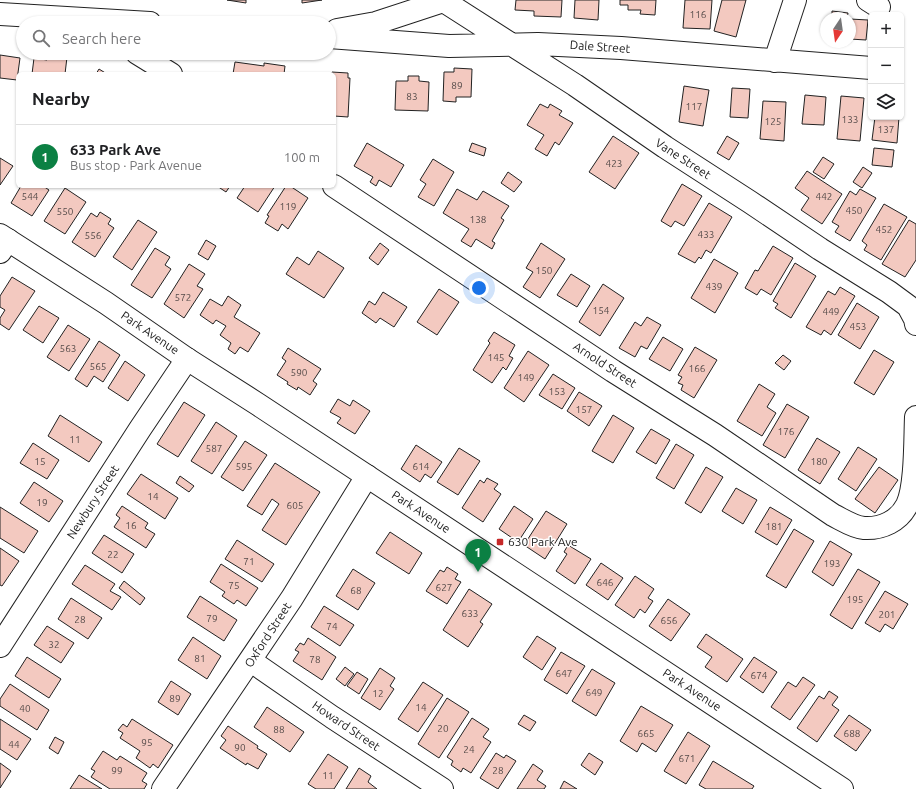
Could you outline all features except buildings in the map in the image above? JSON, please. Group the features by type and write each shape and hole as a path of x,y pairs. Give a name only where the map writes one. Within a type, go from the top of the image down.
{"street":[{"path":"53,0 77,16"},
{"path":"336,30 376,23 444,0"},
{"name":"Vane Street","path":"444,0 575,85 664,147 820,249 889,292 908,306 916,324"},
{"path":"775,61 795,0"},
{"path":"0,14 24,16"},
{"name":"Dale Street","path":"336,38 449,46 538,44 621,48 868,68"},
{"path":"148,60 168,72"},
{"name":"Arnold Street","path":"336,187 613,371 715,435 833,515 851,524 864,528 882,527 896,520 907,505 912,489 916,417"},
{"name":"Park Avenue","path":"3,242 106,303 187,359 842,789"},
{"name":"Newbury Street","path":"0,646 187,359"},
{"name":"Oxford Street","path":"163,789 251,661 317,559 367,476"},
{"name":"Howard Street","path":"251,661 332,717 442,789"}],"place":[{"name":"630 Park Ave","path":"500,542"},
{"name":"633 Park Ave","path":"478,572"}]}
